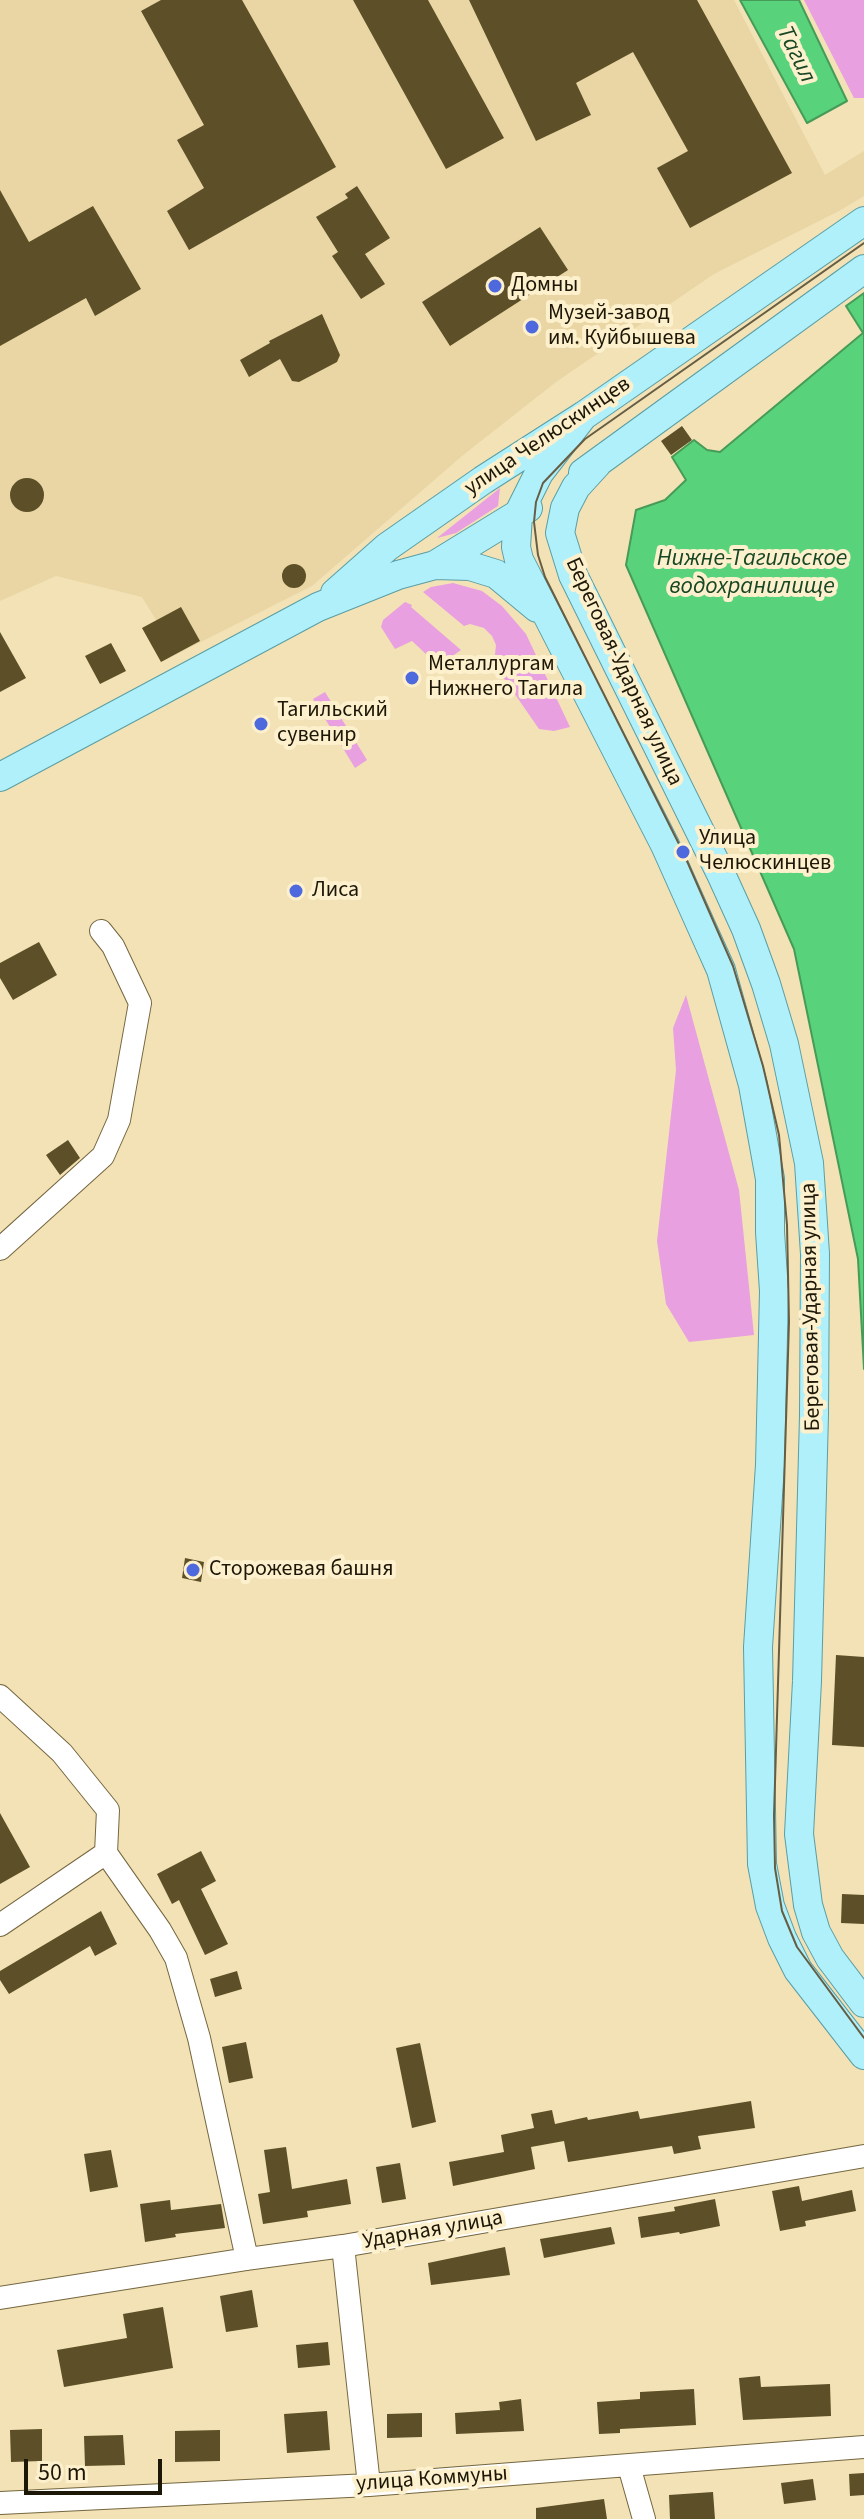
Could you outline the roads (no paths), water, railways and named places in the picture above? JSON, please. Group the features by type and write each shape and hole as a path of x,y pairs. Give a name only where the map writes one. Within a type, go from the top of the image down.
{"main road":[{"name":"улица Челюскинцев","path":"318,607 387,547 583,416 864,221"},
{"name":"улица Челюскинцев","path":"0,777 318,607 398,575 435,565 597,464 864,269"},
{"name":"Береговая-Ударная улица","path":"583,416 539,473 518,515 519,560 665,845 721,970 753,1085 770,1179 774,1291 770,1465 758,1647 762,1864 770,1906 798,1970 864,2055"},
{"name":"Береговая-Ударная улица","path":"597,464 576,487 565,508 560,533 573,575 746,929 784,1044 809,1163 815,1254 814,1415 807,1681 799,1834 808,1905 816,1932 830,1958 864,2003"},
{"name":"Береговая-Ударная улица","path":"435,565 470,566 496,574 546,615"}],"street":[{"path":"0,1249 103,1156 119,1120 140,1003 113,946 101,931"},
{"path":"0,1696 62,1753 108,1810 106,1853 176,1958 199,2038 247,2259"},
{"path":"0,1925 106,1853"},
{"name":"Ударная улица","path":"0,2298 343,2246 864,2156"},
{"path":"343,2246 369,2485"},
{"name":"улица Коммуны","path":"0,2503 369,2485 864,2447"},
{"path":"629,2466 644,2519"}],"water":[{"name":"Тагил","path":"740,0 799,0 847,101 807,123"},
{"name":"Нижне-Тагильское водохранилище","path":"864,293 864,1369 858,1259 794,949 626,565 636,510 665,500 686,480 672,457 694,440 707,450 720,452 863,333 846,306"}],"tram line":[{"path":"864,243 585,439 543,483 536,502 534,522 538,555 545,577 683,852 733,966 763,1066 779,1135 787,1225 789,1322 775,1868 782,1911 797,1947 864,2038"}],"place":[{"name":"Домны","path":"495,286"},
{"name":"Музей-завод им. Куйбышева","path":"532,327"},
{"name":"Металлургам Нижнего Тагила","path":"412,678"},
{"name":"Тагильский сувенир","path":"261,724"},
{"name":"Улица Челюскинцев","path":"683,852"},
{"name":"Лиса","path":"296,891"},
{"name":"Сторожевая башня","path":"193,1570"}]}
